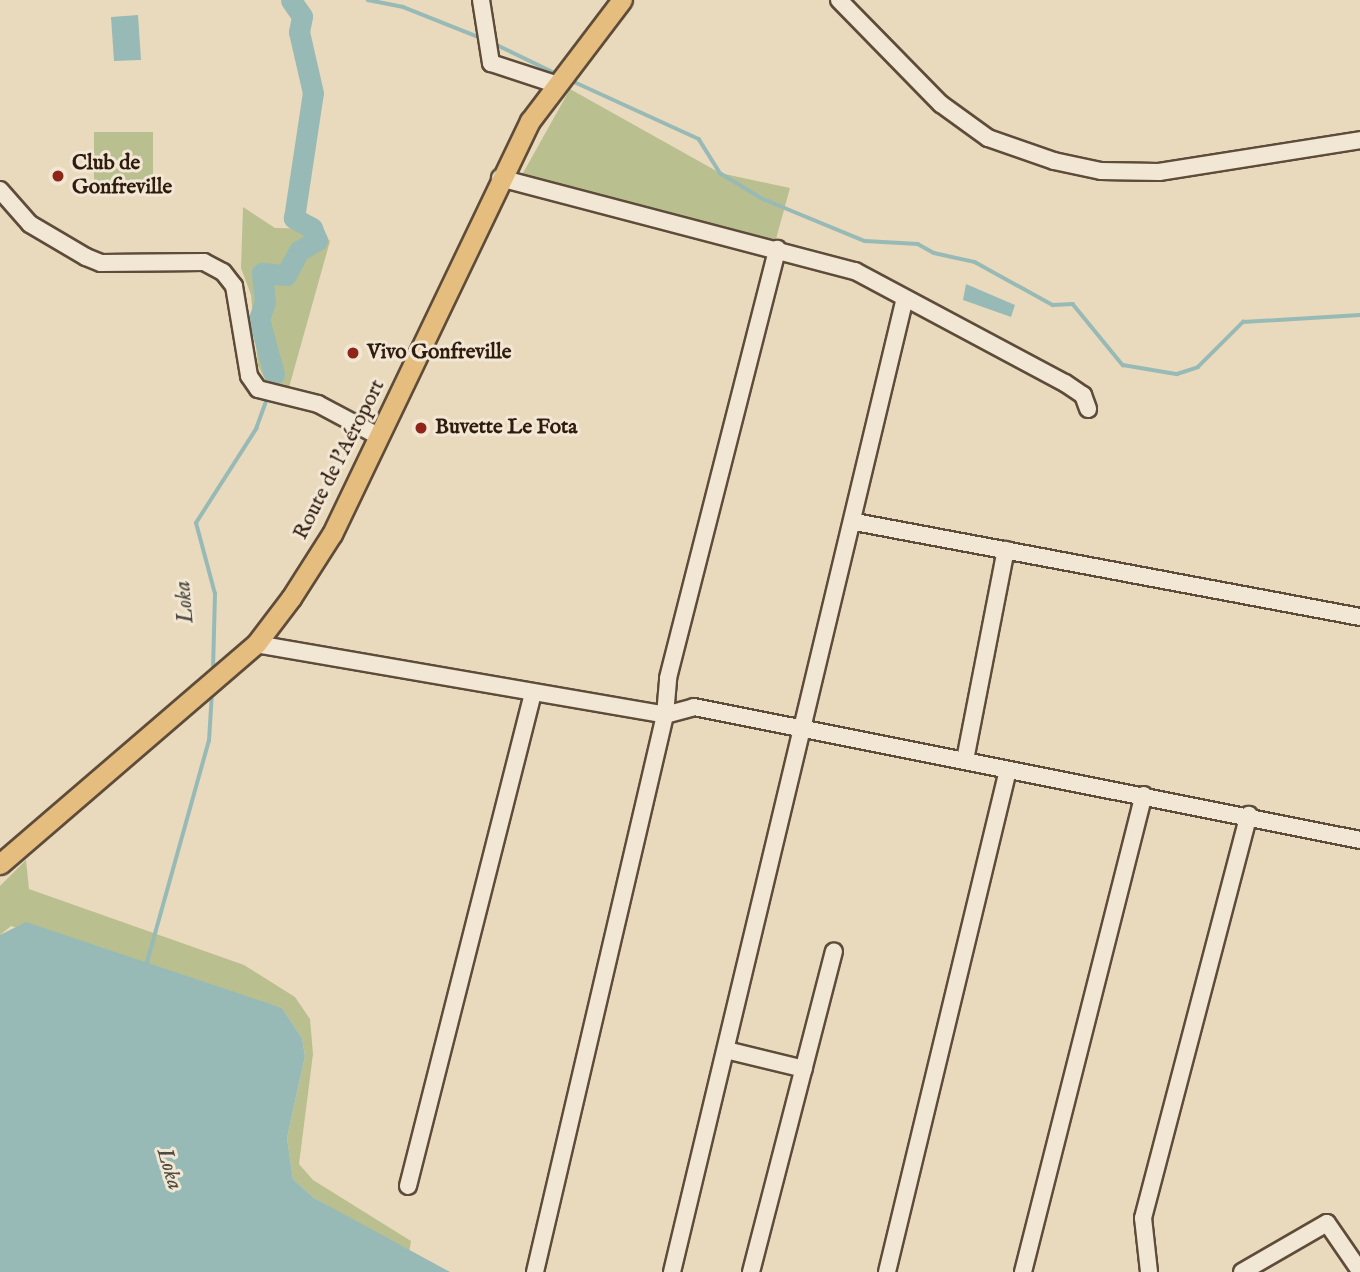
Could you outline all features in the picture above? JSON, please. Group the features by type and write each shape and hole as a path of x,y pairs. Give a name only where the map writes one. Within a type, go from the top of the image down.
{"main road":[{"name":"Route de l'Aéroport","path":"0,864 256,644 332,534 500,178 555,84 622,0"}],"street":[{"path":"481,0 491,62 555,84"},
{"path":"839,0 941,104 988,138 1054,161 1101,171 1159,172 1360,140"},
{"path":"500,178 855,271 1065,383 1083,395 1088,409"},
{"path":"0,190 30,224 101,263 204,262 223,272 234,286 249,376 258,389 318,404 380,437"},
{"path":"534,1272 665,715 668,678 777,249"},
{"path":"673,1272 855,522 905,298"},
{"path":"855,522 1360,617"},
{"path":"965,760 1006,550"},
{"path":"256,644 665,715 694,707 802,732 965,760 1250,815 1360,840"},
{"path":"408,1186 533,693"},
{"path":"887,1272 1008,770"},
{"path":"1023,1272 1144,795"},
{"path":"1149,1272 1143,1218 1250,815"},
{"path":"751,1272 834,952"},
{"path":"726,1050 804,1069"},
{"path":"1242,1272 1327,1223 1360,1270"}],"green space":[{"path":"570,89 720,173 790,188 773,250 518,182"},
{"path":"94,132 153,132 153,187 94,187"},
{"path":"243,207 275,228 319,229 330,241 288,391 269,387 258,366 251,295 241,268"},
{"path":"26,860 29,889 244,965 295,997 310,1019 313,1054 299,1164 313,1180 411,1241 409,1253 314,1198 293,1179 287,1138 305,1056 302,1038 282,1008 11,926 0,935 0,886"}],"water":[{"path":"138,15 141,60 114,61 111,17"},
{"path":"966,284 1015,305 1011,317 963,300"},
{"path":"26,922 282,1008 302,1038 305,1056 287,1138 293,1179 314,1198 450,1272 0,1272 0,935"}],"waterway":[{"name":"Loka","path":"274,374 259,319 265,302 262,273 286,275 299,251 317,240 312,228 294,218 313,93 299,32 302,16 291,0"},
{"path":"368,0 403,7 481,38"},
{"path":"495,44 557,74"},
{"path":"570,80 699,139 720,173 763,199 865,241 918,244 934,253 975,262 1053,305 1073,304 1123,365 1177,374 1198,367 1243,322 1360,315"},
{"name":"Loka","path":"270,388 274,374"},
{"name":"Loka","path":"213,670 215,594 196,523 256,429 268,396"},
{"name":"Loka","path":"146,966 209,741 212,692"}],"place":[{"name":"Club de Gonfreville","path":"58,176"},
{"name":"Vivo Gonfreville","path":"353,353"},
{"name":"Buvette Le Fota","path":"421,428"}]}
